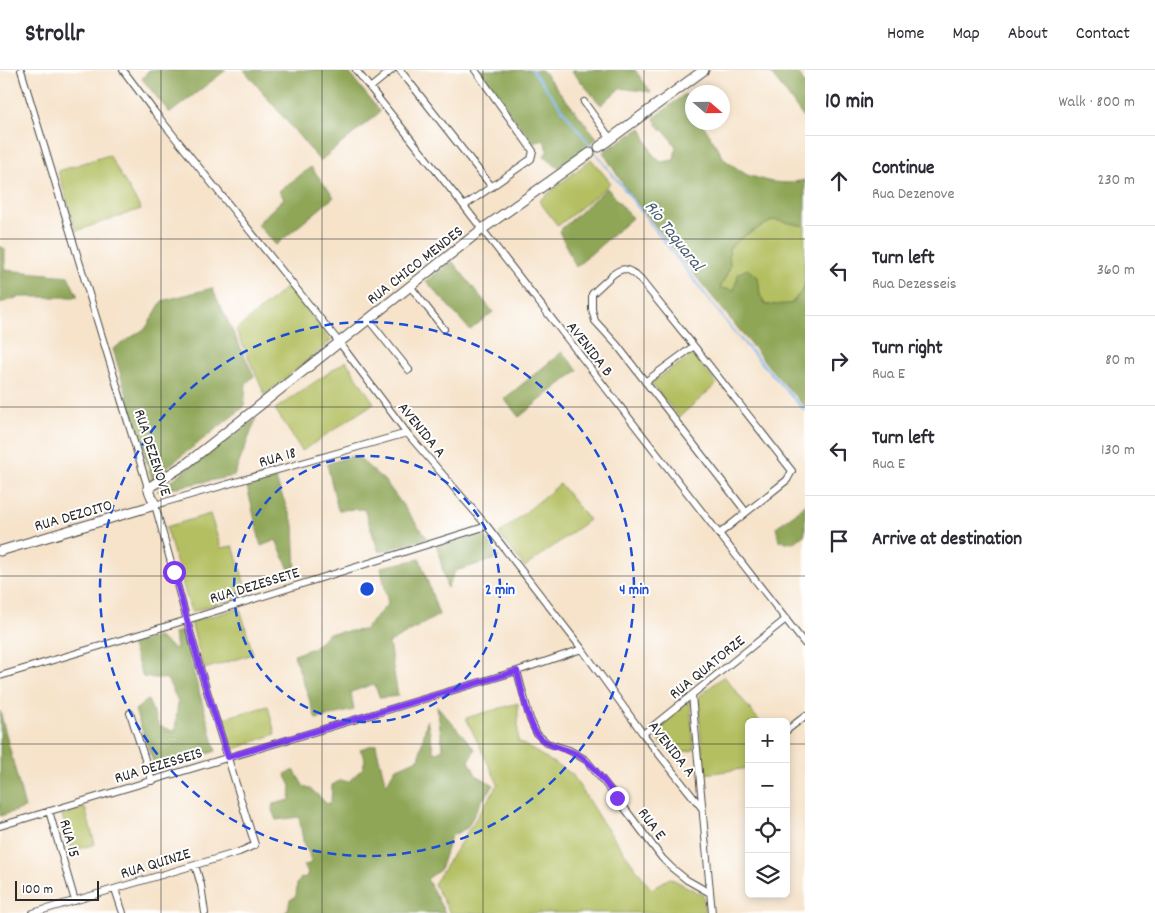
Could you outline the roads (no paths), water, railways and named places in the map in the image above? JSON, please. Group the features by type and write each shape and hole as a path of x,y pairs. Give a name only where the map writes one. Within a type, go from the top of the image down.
{"main road":[{"name":"RUA CHICO MENDES","path":"599,147 704,70"},
{"name":"RUA CHICO MENDES","path":"148,488 186,464 482,230 590,153"},
{"name":"RUA DEZENOVE","path":"148,488 155,505"},
{"name":"RUA DEZOITO","path":"0,551 155,505"}],"street":[{"name":"RUA DEZENOVE","path":"21,70 148,488"},
{"name":"AVENIDA A","path":"123,70 339,342 407,433 487,526 582,649 643,734 701,807"},
{"name":"AVENIDA B","path":"356,70 805,644"},
{"path":"370,88 392,70"},
{"path":"400,70 492,187"},
{"path":"464,206 530,160 532,151 475,70"},
{"path":"584,102 610,138"},
{"name":"RUA CHICO MENDES","path":"590,153 599,147"},
{"path":"719,534 787,480 792,471 694,346 634,274 624,268 618,270 592,294 592,309 595,321 617,345 746,512"},
{"path":"410,286 444,329"},
{"path":"368,319 410,370"},
{"path":"645,382 694,346"},
{"name":"RUA 18","path":"155,505 407,433"},
{"name":"RUA DEZENOVE","path":"155,505 202,675 255,845"},
{"name":"RUA DEZESSETE","path":"0,676 187,620 487,526"},
{"name":"RUA QUATORZE","path":"643,734 786,619"},
{"name":"RUA DEZESSEIS","path":"0,826 517,671 582,649"},
{"name":"RUA E","path":"517,671 530,719 537,734 547,743 569,750 586,760 662,858 687,880 710,893"},
{"name":"AVENIDA A","path":"692,694 712,913"},
{"path":"130,713 152,780"},
{"path":"790,728 805,716"},
{"name":"RUA 15","path":"49,811 75,901"},
{"name":"RUA QUINZE","path":"33,913 239,852 255,845"},
{"path":"195,865 201,884 205,913"},
{"path":"115,889 123,913"}],"waterway":[{"name":"Rio Taquaral","path":"532,70 735,333 805,411"}]}
